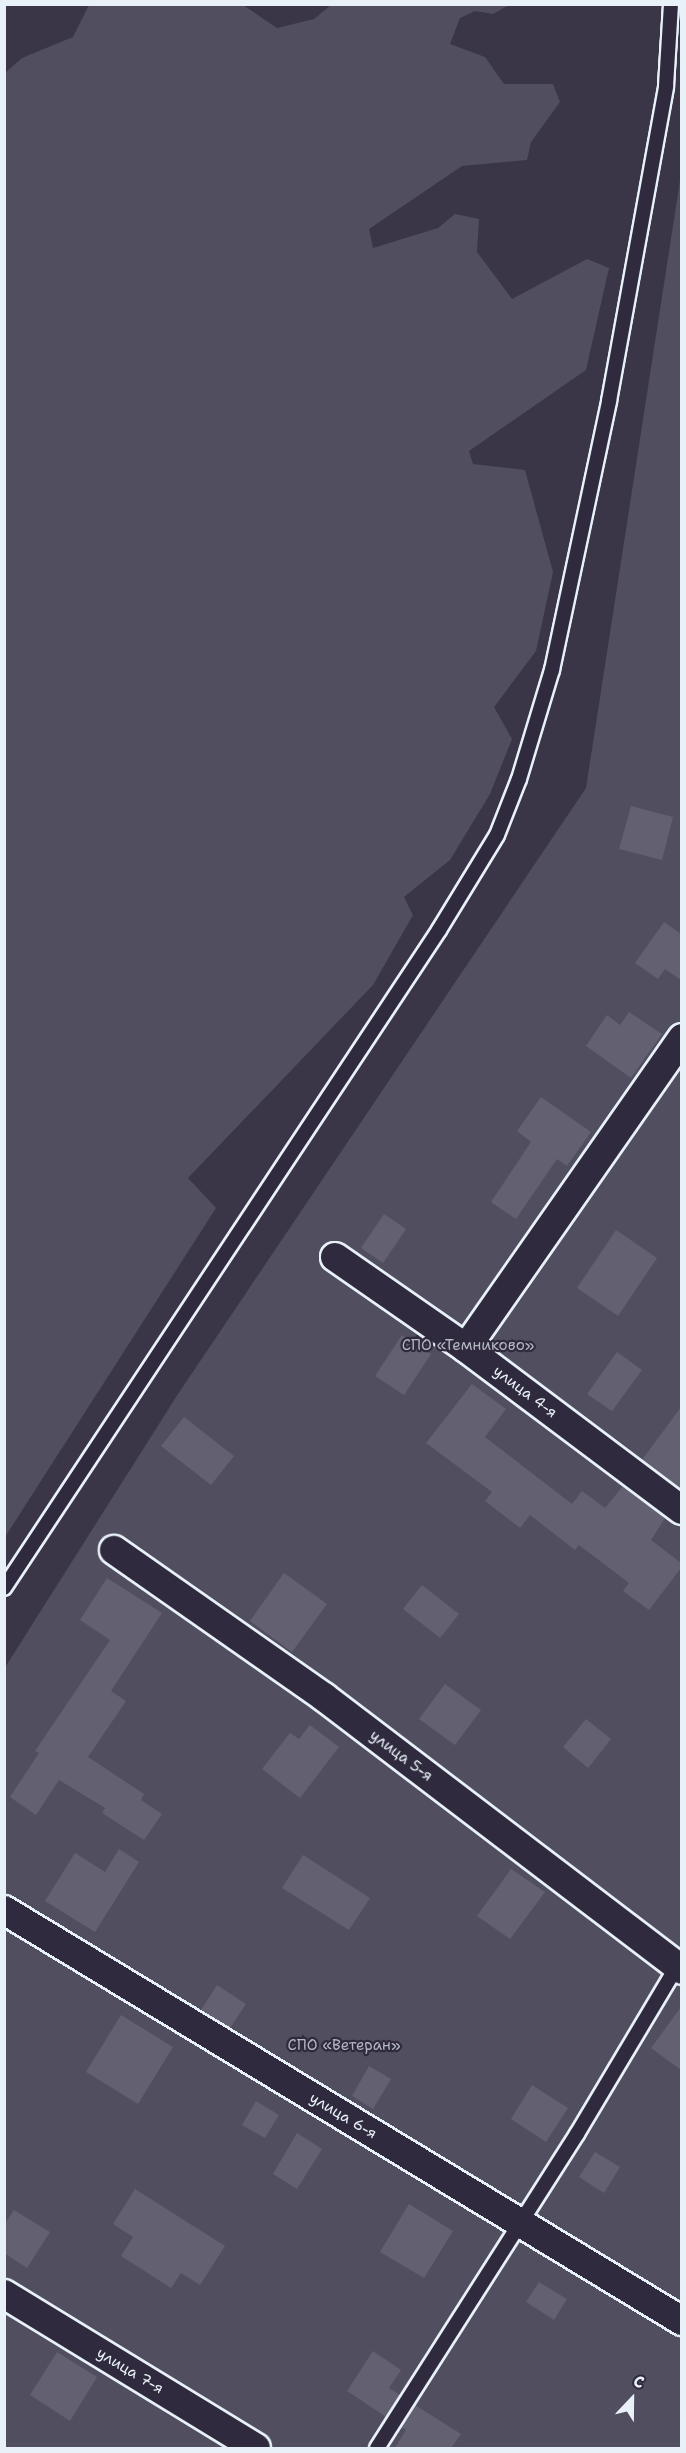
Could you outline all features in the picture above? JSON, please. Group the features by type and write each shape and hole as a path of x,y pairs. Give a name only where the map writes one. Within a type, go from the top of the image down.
{"street":[{"path":"466,1348 681,1038"},
{"name":"улица 4-я","path":"335,1257 466,1348 681,1510"},
{"name":"улица 5-я","path":"114,1550 324,1697 679,1968"},
{"name":"улица 6-я","path":"4,1910 681,2321"},
{"name":"улица 7-я","path":"4,2294 256,2448"}],"lane":[{"path":"4,1588 439,930 496,836 519,779 552,670 604,424 666,86 671,4"},
{"path":"377,2448 679,1968"}],"green space":[{"path":"89,5 243,5 277,28 314,19 331,5 509,5 493,14 475,11 460,18 450,44 485,57 504,84 553,84 560,102 531,142 527,160 462,166 369,229 373,248 438,228 455,214 479,219 477,252 512,299 587,259 609,268 586,370 469,451 473,464 525,470 553,572 536,651 494,707 512,739 490,794 450,860 404,897 413,915 373,985 188,1178 216,1208 5,1537 5,73 22,58 73,37"},
{"name":"СПО «Ветеран»","path":"681,174 681,2448 5,2448 4,1669 178,1394 586,788"}],"building":[{"path":"631,806 673,817 662,860 619,849"},
{"path":"664,922 681,934 681,980 665,969 658,979 635,963"},
{"path":"629,1012 662,1034 631,1078 586,1046 607,1015 620,1025"},
{"path":"541,1097 591,1132 567,1166 557,1159 516,1219 491,1202 531,1142 517,1131"},
{"path":"384,1214 406,1229 383,1263 361,1248"},
{"path":"616,1230 657,1258 618,1316 577,1288"},
{"path":"402,1335 431,1354 404,1395 375,1376"},
{"path":"617,1352 642,1370 612,1411 587,1394"},
{"path":"472,1384 506,1409 485,1437 572,1504 582,1491 605,1508 623,1486 665,1518 651,1540 681,1563 681,1568 649,1610 623,1591 629,1583 579,1545 575,1550 530,1515 520,1528 485,1501 492,1492 426,1443"},
{"path":"681,1407 681,1489 642,1460"},
{"path":"184,1417 234,1456 211,1485 161,1446"},
{"path":"284,1573 327,1604 292,1652 250,1621"},
{"path":"107,1578 162,1613 111,1691 126,1701 88,1757 144,1794 141,1800 162,1814 144,1840 102,1813 105,1808 59,1780 36,1815 10,1797 39,1753 35,1751 110,1640 80,1620"},
{"path":"422,1585 459,1614 440,1638 403,1609"},
{"path":"445,1684 481,1710 455,1745 419,1719"},
{"path":"586,1719 611,1739 588,1768 563,1747"},
{"path":"310,1725 339,1747 300,1798 262,1769 290,1733 299,1739"},
{"path":"119,1849 139,1862 95,1932 45,1901 75,1853 105,1872"},
{"path":"303,1855 370,1898 349,1930 282,1888"},
{"path":"511,1869 545,1892 510,1939 477,1916"},
{"path":"217,1985 246,2004 230,2028 201,2010"},
{"path":"681,2007 681,2070 651,2048"},
{"path":"121,2015 173,2047 138,2104 86,2072"},
{"path":"369,2066 391,2079 373,2109 352,2096"},
{"path":"532,2085 568,2108 546,2142 511,2119"},
{"path":"256,2101 279,2115 265,2138 242,2125"},
{"path":"297,2133 322,2149 297,2189 273,2174"},
{"path":"595,2152 620,2167 604,2193 579,2177"},
{"path":"135,2189 225,2246 200,2285 181,2273 171,2288 121,2256 133,2237 113,2224"},
{"path":"409,2204 453,2231 424,2278 380,2252"},
{"path":"14,2210 50,2232 27,2268 4,2253 4,2225"},
{"path":"539,2282 567,2299 554,2320 526,2302"},
{"path":"373,2351 401,2370 389,2388 400,2395 386,2417 347,2391"},
{"path":"57,2352 97,2377 70,2421 30,2395"},
{"path":"415,2405 461,2434 451,2448 395,2448 406,2430 401,2427"}],"park label":[{"name":"СПО «Темниково»","path":"468,1346"}]}
